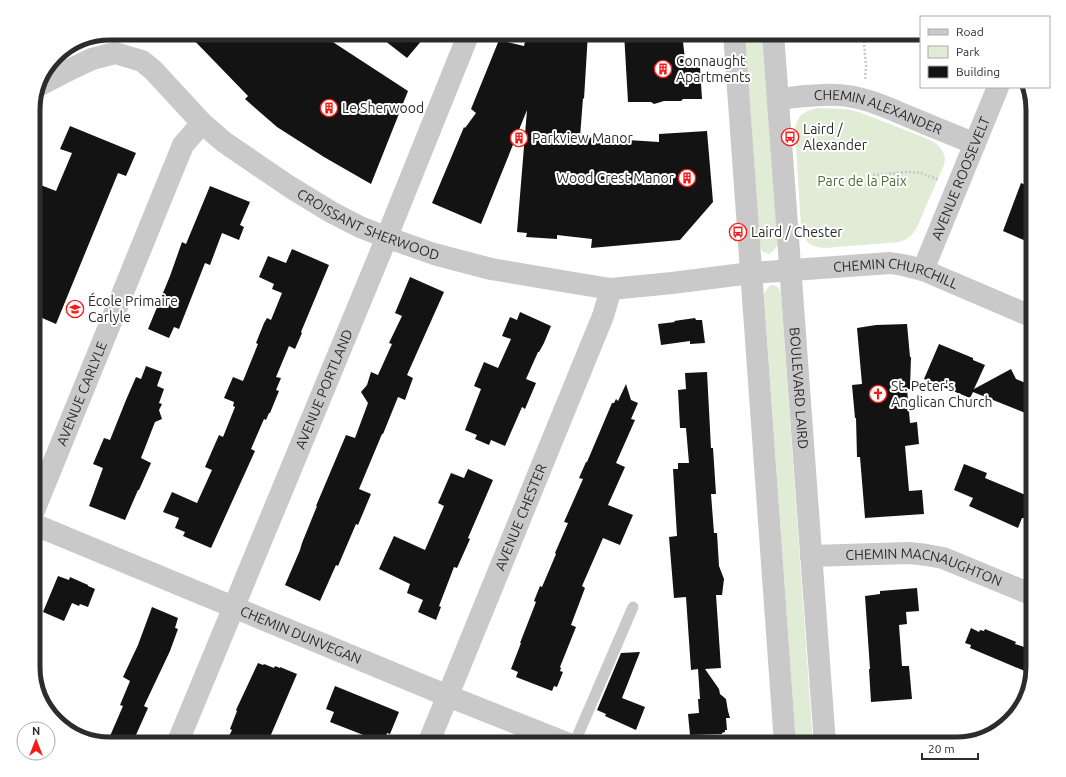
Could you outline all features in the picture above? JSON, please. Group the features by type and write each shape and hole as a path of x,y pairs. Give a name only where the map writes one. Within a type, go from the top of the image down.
{"street":[{"name":"AVENUE PORTLAND","path":"180,737 466,40"},
{"path":"734,40 784,737"},
{"name":"BOULEVARD LAIRD","path":"774,40 824,737"},
{"name":"CROISSANT SHERWOOD","path":"46,82 92,59 115,52 142,61 153,70 202,123 224,142 290,187 331,212 360,227 434,254 490,269 611,289 751,273"},
{"name":"AVENUE ROOSEVELT","path":"923,270 998,88"},
{"name":"CHEMIN ALEXANDER","path":"778,99 818,95 837,95 867,100 975,144"},
{"name":"AVENUE CARLYLE","path":"40,496 183,145 202,123"},
{"name":"CHEMIN CHURCHILL","path":"751,273 890,263 923,270 1026,314"},
{"name":"AVENUE CHESTER","path":"431,737 603,316 611,289"},
{"name":"CHEMIN DUNVEGAN","path":"40,527 448,696 551,737"},
{"name":"CHEMIN MACNAUGHTON","path":"811,556 910,553 927,555 943,558 1026,592"}],"lane":[{"path":"577,737 633,607"}],"path":[{"path":"864,40 866,65 865,86"},
{"path":"873,175 908,172 921,173 939,180"}],"green space":[{"path":"745,40 763,40 778,244 769,254 763,252 760,247"},
{"name":"Parc de la Paix","path":"817,108 846,109 859,112 923,137 939,146 945,158 944,165 917,227 908,238 900,242 825,248 808,243 801,227 795,130 797,121 804,113"},
{"path":"771,285 775,285 781,293 813,737 796,737 764,295 766,289"}],"building":[{"name":"Le Sherwood","path":"194,40 330,40 408,91 371,184 324,157 277,127 245,99 248,96"},
{"path":"384,40 422,40 407,58"},
{"path":"499,40 524,46 525,40 588,40 580,137 659,142 659,134 707,131 713,202 680,240 591,248 592,239 557,235 557,239 526,237 527,233 517,232 527,110 481,224 432,203 464,127 465,128 476,113 471,109"},
{"name":"Connaught Apartments","path":"624,40 683,40 686,68 700,67 702,99 683,99 681,101 664,101 654,104 651,102 628,102"},
{"name":"École Primaire Carlyle","path":"70,126 136,153 126,176 118,173 56,324 40,317 40,185 56,191 72,153 60,149"},
{"path":"1021,183 1026,185 1026,241 1003,231"},
{"path":"210,186 250,202 240,225 244,227 239,240 222,233 210,265 205,263 179,329 174,327 169,338 148,329 182,242 186,244"},
{"path":"292,249 329,265 295,349 289,346 276,377 281,378 276,390 279,391 270,413 266,420 264,419 251,449 255,451 211,548 183,536 185,532 175,528 179,518 163,512 172,492 197,503 212,470 205,467 219,435 223,437 235,407 233,406 234,402 224,398 233,377 243,381 258,344 256,343 264,323 267,318 271,320 282,293 272,289 274,284 259,277 268,256 286,263"},
{"path":"410,277 444,292 407,375 413,378 405,400 398,397 359,489 371,494 358,525 356,524 338,566 336,565 320,601 285,585 346,435 355,438 368,403 361,392 367,385 371,372 378,375 392,344 389,343 402,316 395,313"},
{"path":"520,312 551,326 526,379 536,383 525,409 522,407 505,446 491,440 489,445 475,439 477,435 465,430 481,389 474,386 484,362 498,368 511,339 502,336 510,317 517,320"},
{"path":"695,318 696,320 702,320 705,343 690,344 690,341 661,345 658,324"},
{"name":"St. Peter's Anglican Church","path":"907,324 911,357 910,389 907,389 910,423 917,422 919,444 905,446 909,491 922,490 924,514 865,518 860,457 857,457 856,418 852,385 862,384 857,328 876,325"},
{"path":"939,344 973,358 973,360 985,365 974,389 1011,369 1016,379 1026,383 1026,413 973,392 970,398 924,379"},
{"path":"146,366 162,372 157,386 164,389 159,403 162,404 159,410 162,419 155,422 141,458 151,463 125,520 89,506 103,468 93,464 104,438 110,440 136,377 141,379"},
{"path":"707,372 711,448 713,448 716,494 711,494 714,533 717,533 719,566 724,579 722,595 716,595 721,668 705,669 719,689 720,694 726,699 730,718 726,718 727,730 725,730 722,734 690,735 688,714 699,713 698,699 700,699 698,669 691,670 686,597 674,598 669,537 677,536 673,469 678,469 678,463 689,463 686,428 680,428 678,390 686,389 685,373"},
{"path":"626,384 631,400 638,403 631,419 635,420 616,463 625,467 608,505 633,515 620,545 603,538 582,586 585,588 571,625 576,627 560,667 560,671 563,672 557,687 554,686 552,691 516,677 518,672 511,669 536,602 534,601 540,586 542,587 568,523 564,522 583,479 579,478 612,403 614,403 616,399 618,401"},
{"path":"964,464 987,473 985,478 1026,495 1026,514 1024,518 1022,518 1018,528 969,506 973,498 954,490"},
{"path":"468,469 493,480 457,568 454,567 439,606 441,607 436,620 418,612 423,600 407,593 410,584 379,569 394,536 425,550 444,506 438,503 451,473 464,478"},
{"path":"58,576 69,580 70,577 95,589 88,607 80,604 79,606 72,603 64,621 43,612"},
{"path":"917,588 919,611 906,612 907,624 899,625 902,666 909,666 912,699 871,702 865,596 880,594 880,591"},
{"path":"152,607 178,618 175,628 178,629 170,651 144,706 148,708 135,737 110,737 123,706 120,705 130,681 123,677 138,645"},
{"path":"971,628 979,632 980,630 984,631 985,629 1016,642 1015,644 1026,648 1026,671 970,648 971,645 965,643"},
{"path":"640,652 622,698 645,707 636,730 605,716 606,714 597,710 621,653"},
{"path":"258,663 274,668 275,666 280,667 297,674 270,737 228,737 232,730 230,729 237,711 236,710"},
{"path":"335,686 399,712 390,734 387,733 386,737 369,737 330,722 334,712 326,709"}],"place":[{"name":"Connaught Apartments","path":"663,69"},
{"name":"Le Sherwood","path":"329,108"},
{"name":"Laird / Alexander","path":"790,137"},
{"name":"Parkview Manor","path":"519,138"},
{"name":"Wood Crest Manor","path":"687,178"},
{"name":"Laird / Chester","path":"738,232"},
{"name":"École Primaire Carlyle","path":"75,309"},
{"name":"St. Peter's Anglican Church","path":"878,394"}]}
